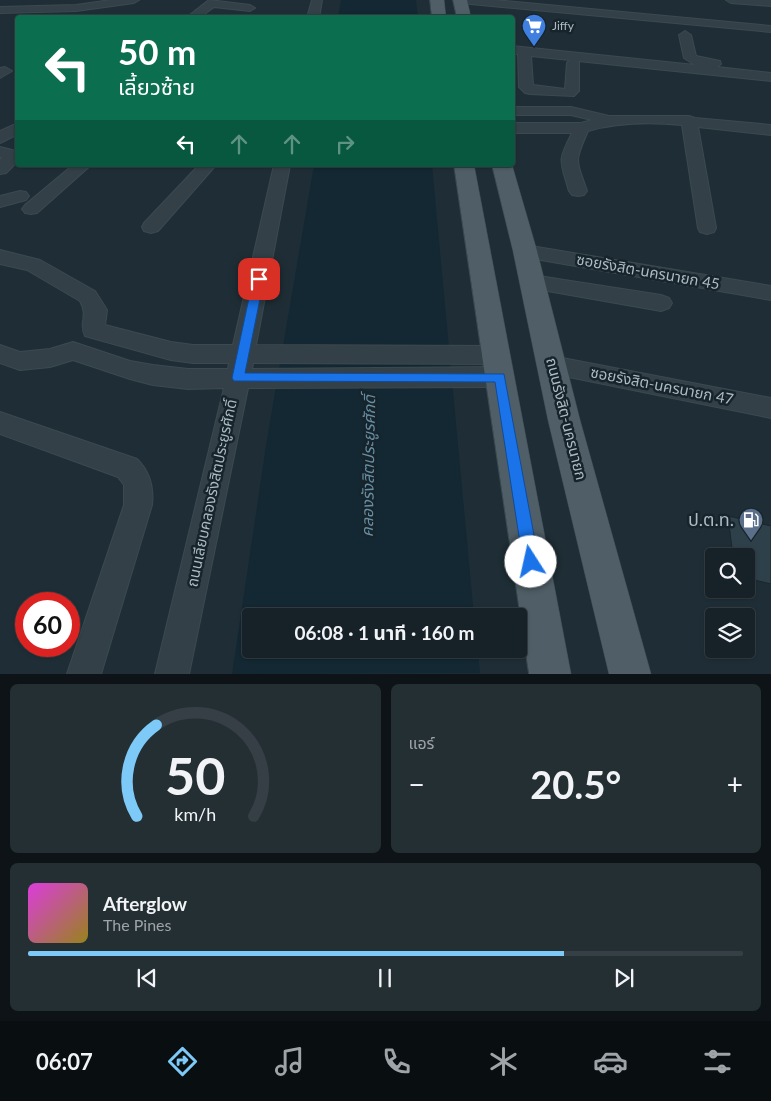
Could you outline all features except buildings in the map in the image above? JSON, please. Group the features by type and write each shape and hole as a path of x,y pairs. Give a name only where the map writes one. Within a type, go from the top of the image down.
{"main road":[{"path":"436,0 439,15"},
{"path":"460,0 463,15"},
{"path":"464,167 484,366 550,674"},
{"name":"ถนนรังสิต-นครนายก","path":"503,167 525,251 564,420 630,674"}],"street":[{"path":"0,10 23,10 77,4 108,9 134,0"},
{"path":"314,15 317,0"},
{"path":"460,0 771,29"},
{"path":"731,0 771,4"},
{"path":"194,15 214,2 250,8"},
{"path":"0,22 23,10"},
{"path":"684,35 690,58 694,60 771,69"},
{"path":"520,53 519,75 530,90 569,93 572,91 573,63"},
{"path":"520,53 573,63 650,71"},
{"path":"520,53 771,77"},
{"path":"515,111 571,111 609,120 689,120 771,130"},
{"path":"515,128 582,128 609,120"},
{"path":"689,120 707,228"},
{"path":"0,138 15,128"},
{"path":"578,192 569,163 569,155 582,128"},
{"path":"0,152 10,154 12,157 0,169"},
{"path":"0,202 25,203 80,167"},
{"path":"151,227 206,167"},
{"name":"ถนนเลียบคลองรังสิตประยูรศักดิ์","path":"172,674 240,367 282,167"},
{"name":"ซอยรังสิต-นครนายก 45","path":"525,251 771,293"},
{"path":"0,257 33,265 88,296 96,310 93,330 73,351 50,358 20,361 0,354"},
{"path":"532,282 661,303"},
{"path":"93,330 240,367"},
{"path":"73,351 130,370 188,379 240,367 484,366"},
{"name":"ซอยรังสิต-นครนายก 47","path":"552,365 771,408"},
{"path":"0,424 127,468 137,477 138,505 84,674"}],"water":[{"path":"341,0 416,0 418,15 338,15"},
{"name":"คลองรังสิตประยูรศักดิ์","path":"314,167 432,167 473,608 242,608 242,658 479,658 480,673 232,674 267,439"}],"place":[{"name":"Jiffy","path":"534,47"},
{"name":"ป.ต.ท.","path":"751,541"}],"route":[{"path":"259,279 238,378 500,377 531,562"}]}
